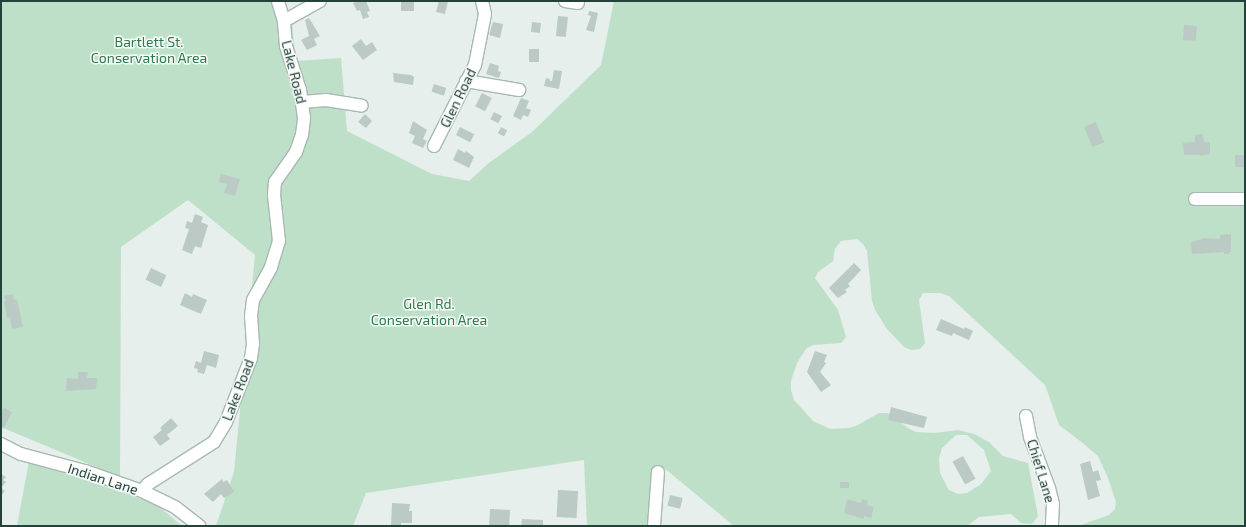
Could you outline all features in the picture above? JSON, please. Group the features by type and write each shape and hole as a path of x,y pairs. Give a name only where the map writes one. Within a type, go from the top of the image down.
{"street":[{"name":"Lake Road","path":"142,491 148,484 214,442 226,422 251,358 253,344 250,316 254,300 275,258 279,242 274,195 275,182 296,152 302,135 304,118 297,77 286,46 284,21 278,1"},
{"path":"284,21 320,1"},
{"name":"Glen Road","path":"434,146 475,65 485,14 482,1"},
{"path":"565,1 578,3"},
{"path":"466,81 519,90"},
{"path":"302,102 326,100 362,106"},
{"path":"1194,199 1245,199"},
{"name":"Chief Lane","path":"1026,416 1030,437 1049,488 1053,504 1052,526"},
{"name":"Indian Lane","path":"1,444 21,454 85,471 142,491 175,507 199,526"},
{"path":"654,526 658,472"}],"green space":[{"path":"1,1 282,1 292,23 296,61 341,58 347,131 432,174 469,181 490,162 532,132 601,65 614,1 1245,1 1245,526 1078,526 1109,515 1115,509 1116,502 1108,478 1098,456 1059,425 1045,385 949,296 940,293 923,293 919,300 925,343 920,349 911,350 904,347 887,329 875,310 872,301 867,251 863,244 857,239 841,241 835,249 833,261 818,272 815,278 838,310 846,337 841,343 813,345 806,349 797,363 791,381 791,390 794,400 813,421 830,429 856,426 879,413 888,413 916,432 934,433 958,430 974,434 989,442 1003,456 1028,463 1038,516 1032,524 1021,523 1011,514 979,517 967,526 734,526 663,467 656,526 587,526 584,460 366,493 353,526 216,526 234,472 255,255 188,200 121,247 120,477 1,427","holes":["956,435 967,435 984,450 991,471 981,484 967,493 958,494 949,490 940,473 939,458 942,448"]},
{"path":"29,461 156,504 182,526 17,526"}],"building":[{"path":"358,1 366,1 370,11 367,12 369,17 363,19 360,10 357,11 353,3"},
{"path":"401,1 414,1 414,11 401,11"},
{"path":"439,1 448,1 445,14 436,12"},
{"path":"589,11 598,13 594,32 586,30 591,16 588,15"},
{"path":"558,16 568,17 566,37 556,36"},
{"path":"309,18 320,36 314,39 317,45 307,50 301,40 309,36 305,20"},
{"path":"493,22 503,24 500,38 489,35"},
{"path":"532,22 541,23 540,33 531,32"},
{"path":"1184,25 1197,26 1196,41 1183,40"},
{"path":"361,39 366,46 372,42 377,50 363,60 352,46"},
{"path":"529,49 539,49 539,62 529,62"},
{"path":"490,63 499,66 498,71 501,72 499,78 486,74"},
{"path":"554,70 562,71 559,89 544,86 546,78 552,81"},
{"path":"393,73 411,75 414,77 413,85 394,82"},
{"path":"434,84 446,88 444,96 432,92"},
{"path":"482,93 492,98 485,111 475,106"},
{"path":"521,98 529,101 526,108 531,110 528,117 523,115 521,120 513,116"},
{"path":"494,112 502,116 498,123 490,119"},
{"path":"365,114 372,121 366,128 358,122"},
{"path":"413,121 427,130 423,139 427,141 423,148 412,143 415,136 409,133"},
{"path":"1096,122 1104,142 1092,147 1084,127"},
{"path":"460,127 474,134 470,142 456,135"},
{"path":"501,127 507,130 504,136 498,133"},
{"path":"1203,134 1204,142 1210,142 1210,154 1200,156 1184,155 1183,143 1195,142 1195,135"},
{"path":"458,149 465,153 466,151 474,157 469,168 453,160"},
{"path":"1235,155 1245,155 1245,167 1235,167"},
{"path":"221,174 240,179 235,196 224,193 227,184 219,182"},
{"path":"195,214 203,217 201,222 208,225 201,248 195,246 192,254 182,250 189,229 185,228 187,221 192,223"},
{"path":"1231,234 1231,252 1229,252 1229,254 1224,254 1224,252 1192,254 1191,242 1202,238 1220,239 1220,235"},
{"path":"854,263 861,270 848,284 850,286 845,290 847,292 838,298 829,288"},
{"path":"151,268 166,275 161,287 146,280"},
{"path":"185,293 192,297 193,294 207,300 201,314 180,305"},
{"path":"13,294 14,300 17,299 23,327 12,329 10,317 7,318 4,301 6,301 4,296"},
{"path":"941,319 964,329 965,327 973,331 969,340 953,333 952,336 936,330"},
{"path":"204,351 219,355 216,368 207,365 204,374 197,372 198,369 194,368 196,361 201,363"},
{"path":"815,351 827,355 824,362 826,363 820,372 831,385 821,392 807,372"},
{"path":"78,372 88,372 87,378 97,378 96,389 66,391 67,378 78,379"},
{"path":"891,407 927,417 924,428 888,420"},
{"path":"4,408 12,412 4,428 1,426 1,413"},
{"path":"171,418 178,426 167,435 170,439 160,446 153,437 162,430 160,428"},
{"path":"963,456 976,479 965,485 953,462"},
{"path":"1090,461 1093,472 1098,470 1101,480 1096,481 1100,496 1088,500 1080,464"},
{"path":"1,474 6,477 3,480 6,482 1,488"},
{"path":"222,479 223,482 227,480 234,492 224,498 221,494 213,502 204,494"},
{"path":"840,482 849,482 849,488 840,488"},
{"path":"1,488 5,491 1,496"},
{"path":"558,490 578,491 577,518 557,517"},
{"path":"670,495 683,498 680,509 668,506"},
{"path":"847,499 861,503 862,499 868,501 867,505 874,507 871,518 864,516 864,519 844,513"},
{"path":"392,503 410,504 409,511 412,511 412,523 401,523 401,526 391,526"},
{"path":"490,509 510,510 509,526 489,526"},
{"path":"522,519 543,520 543,526 521,526"}],"park label":[{"name":"Bartlett St. Conservation Area","path":"149,50"},
{"name":"Glen Rd. Conservation Area","path":"429,312"}]}
